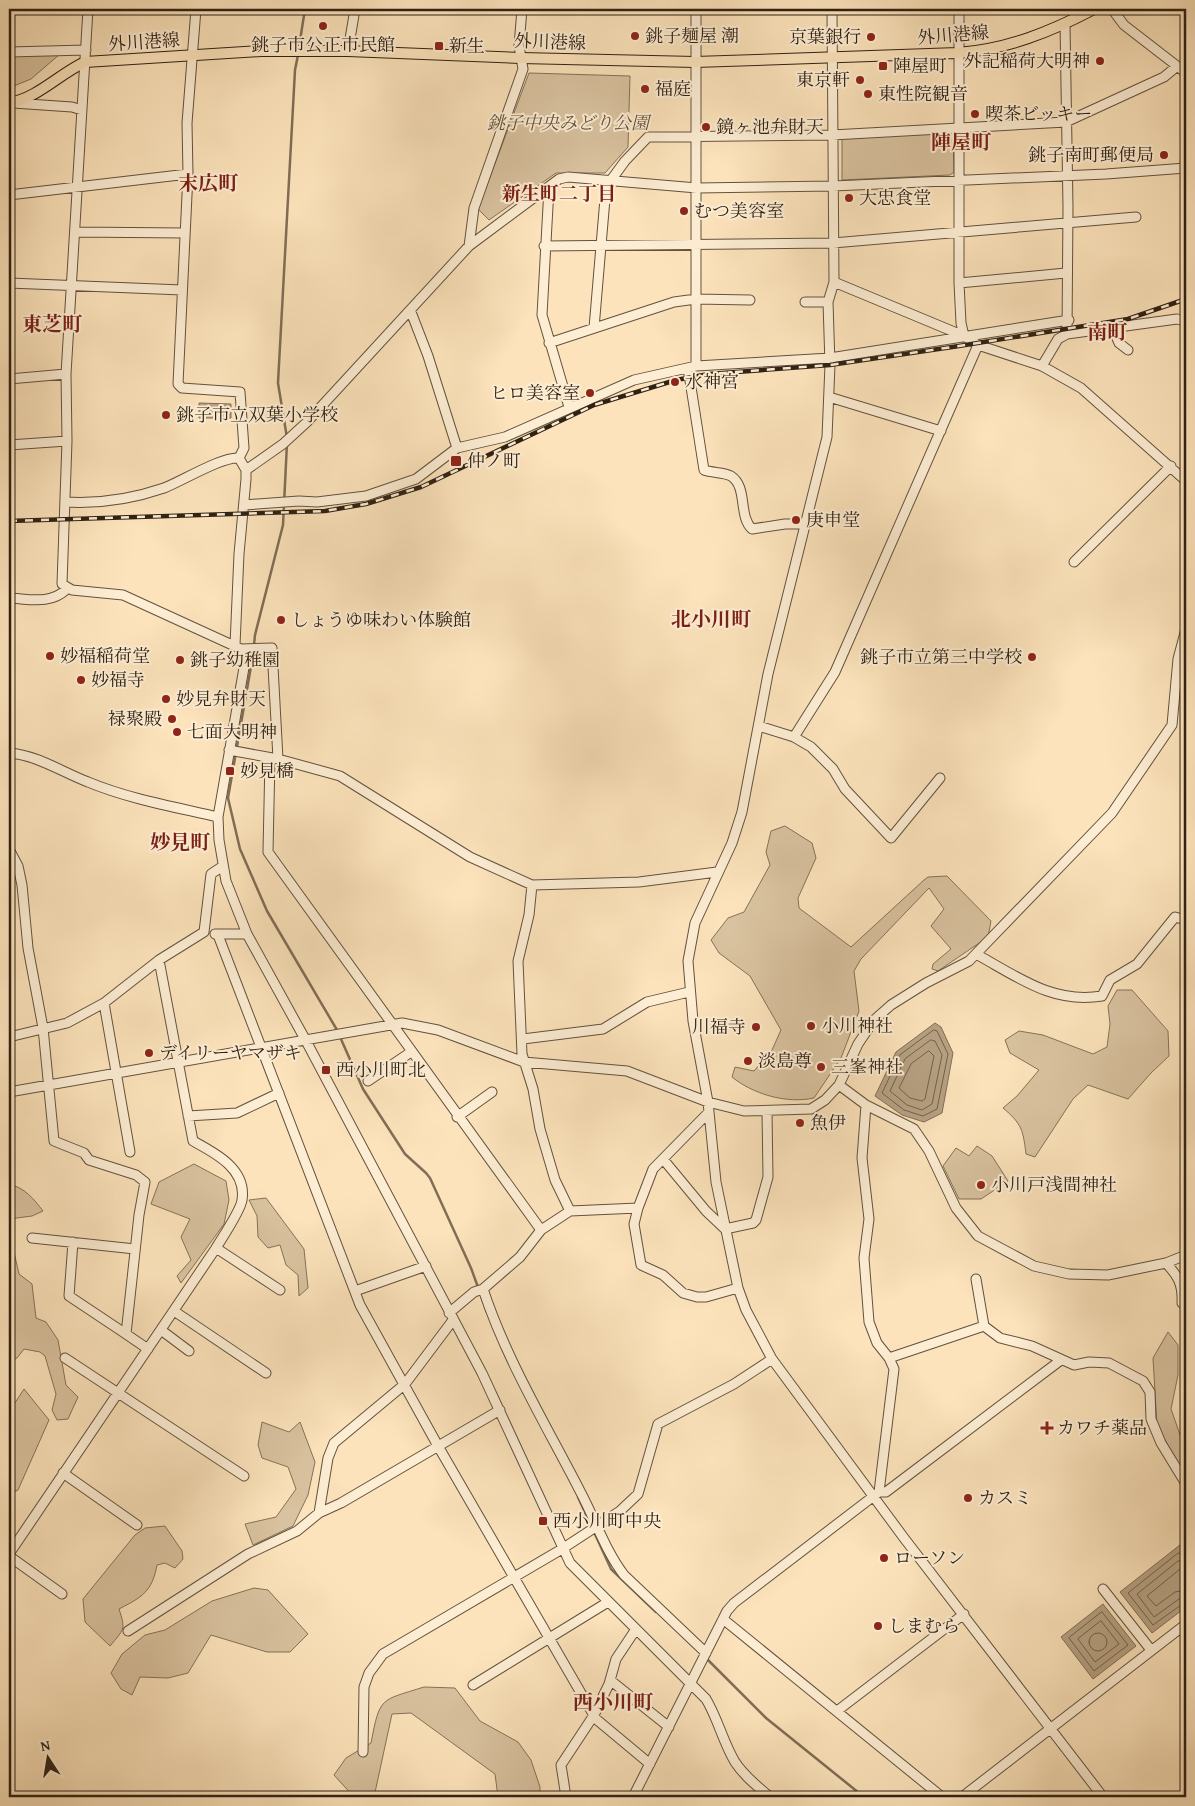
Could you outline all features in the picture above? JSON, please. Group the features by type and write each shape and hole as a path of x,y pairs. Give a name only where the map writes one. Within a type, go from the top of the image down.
{"main road":[{"name":"外川港線","path":"11,103 38,93 69,69 85,62 292,51 348,51 521,58 695,62 958,53 1019,43 1065,24 1094,9"}],"street":[{"path":"88,9 66,374 67,441 62,584 67,589 123,595 238,647 272,648 274,758 268,852 410,1052 541,1230"},
{"path":"196,9 187,123 188,174 178,384 182,388 240,392 244,448 239,458"},
{"path":"348,51 355,9"},
{"path":"469,246 474,208 523,70 519,46 522,9"},
{"path":"696,9 696,299 692,367 704,470 731,476 739,485 745,523 752,529 785,524 806,524"},
{"path":"832,9 834,282 828,302 830,358 827,438 768,674 742,812 732,843 717,872 691,938 688,961 689,992 708,1102 716,1182 738,1288 746,1310 772,1359 877,1495 964,1614 1103,1797"},
{"path":"959,9 960,180 958,283 961,323 964,336"},
{"path":"1112,9 1124,25 1186,73"},
{"path":"1065,24 1068,224 1066,273 1069,320 1067,334"},
{"path":"9,52 86,50"},
{"path":"594,328 606,187 648,137 832,135 1066,122 1164,77 1176,66"},
{"path":"11,103 72,106 82,110"},
{"path":"246,470 302,428 411,312 469,246 559,179 568,177 697,188 833,186 1067,174 1106,174 1186,168"},
{"path":"9,195 188,174"},
{"path":"549,188 544,246 542,315 569,407"},
{"path":"544,246 833,243 1136,217"},
{"path":"75,232 184,233"},
{"path":"958,283 1066,273"},
{"path":"834,282 964,336 978,345 1042,366 1088,393 1186,481"},
{"path":"9,283 182,290"},
{"path":"549,343 674,302 696,299 750,300"},
{"path":"805,302 828,302"},
{"path":"411,312 428,356 457,448"},
{"path":"1042,366 1058,339 1067,334 1177,319 1186,321"},
{"path":"244,505 299,501 316,502 366,496 416,479 457,448 505,437 569,407 634,380 692,367 830,358 1069,320"},
{"path":"1113,329 1119,343 1128,350"},
{"path":"794,737 835,672 978,345"},
{"path":"9,379 66,374"},
{"path":"829,397 941,431"},
{"path":"9,445 67,441"},
{"path":"239,458 246,470 239,554 238,647 245,662 218,817 223,866 247,934 426,1266 500,1410 570,1563 692,1683 714,1712 736,1763 750,1780 770,1797"},
{"path":"65,502 109,500 142,494 188,478 226,459 239,458"},
{"path":"1074,562 1171,466"},
{"path":"9,598 48,600 61,595 67,589"},
{"path":"9,1092 390,1024 413,1024 438,1030 524,1062 627,1071 708,1102 744,1112 811,1109 825,1100 839,1086 858,1044 874,1020 890,1005 926,983 969,961 1112,813 1172,725 1178,659 1186,629"},
{"path":"759,726 794,737 811,747 833,769 845,789 891,838 940,778"},
{"path":"229,750 274,758 340,776 470,857 532,885 639,882 717,872"},
{"path":"9,753 46,763 111,790 218,817"},
{"path":"9,849 18,866 22,885 28,948 43,1028 54,1141 84,1153 89,1160 136,1175 145,1182 126,1334"},
{"path":"204,932 211,874 223,866"},
{"path":"532,885 529,914 518,961 524,1062 533,1089 540,1129 555,1180 570,1211"},
{"path":"976,954 1048,993 1091,998 1102,996 1110,980 1137,964 1175,917 1186,920"},
{"path":"9,1037 67,1023 104,1003 159,960 204,932 218,935 247,934"},
{"path":"218,935 360,1305 438,1446 594,1715 615,1736 650,1764"},
{"path":"62,1594 9,1555 216,1248 242,1201 241,1186 226,1159 193,1141 159,960"},
{"path":"523,1039 598,1030 648,1002 689,992"},
{"path":"104,1003 118,1072 130,1152"},
{"path":"368,1081 410,1052"},
{"path":"839,1086 866,1105 914,1129 929,1151 962,1217 978,1236 1034,1266 1069,1274 1108,1275 1166,1263 1186,1255"},
{"path":"457,1117 492,1092"},
{"path":"188,1116 237,1113 279,1093"},
{"path":"866,1105 862,1158 868,1219 864,1258 867,1299 872,1332 894,1369 877,1495"},
{"path":"709,1112 654,1169 638,1208 634,1224 641,1265 663,1275 683,1293 697,1297 706,1297 738,1288"},
{"path":"725,1229 753,1223 756,1220 768,1177 766,1112"},
{"path":"663,1159 706,1212 725,1229"},
{"path":"319,1513 328,1458 334,1444 405,1384 451,1316 474,1292 484,1289 520,1257 541,1230 570,1211 638,1208"},
{"path":"32,1238 135,1250"},
{"path":"73,1242 70,1296 148,1349"},
{"path":"216,1248 280,1290"},
{"path":"1166,1263 1178,1276 1183,1288 1182,1303"},
{"path":"355,1291 426,1266"},
{"path":"976,1280 984,1326 1000,1338 1032,1346 1074,1365 1089,1362 1109,1363 1143,1382 1150,1392 1151,1419 1161,1443 1186,1484"},
{"path":"484,1289 510,1353 598,1526 609,1552 624,1575 706,1653"},
{"path":"174,1311 266,1374"},
{"path":"889,1358 984,1326"},
{"path":"161,1330 189,1351"},
{"path":"65,1358 244,1476"},
{"path":"363,1752 364,1687 369,1673 383,1654 598,1526 638,1494 658,1424 734,1384 772,1359"},
{"path":"633,1797 723,1619 734,1603 877,1495 886,1492 1061,1360"},
{"path":"128,1631 248,1554 298,1531 319,1513 341,1503 500,1410"},
{"path":"64,1473 138,1525"},
{"path":"1103,1588 1151,1650"},
{"path":"473,1685 608,1602"},
{"path":"837,1711 964,1614"},
{"path":"723,1619 942,1797"},
{"path":"962,1797 1186,1624"},
{"path":"566,1797 561,1765 594,1715 610,1680 616,1659 636,1629"},
{"path":"610,1680 669,1727"}],"green space":[{"path":"60,54 31,79 9,88 9,56"},
{"name":"銚子中央みどり公園","path":"529,73 630,76 628,147 605,173 556,173 489,220 478,209"},
{"path":"950,133 953,136 954,172 950,175 842,180 842,138"},
{"path":"785,826 812,843 816,858 798,898 799,908 851,947 928,877 947,876 991,921 988,937 938,971 932,969 933,964 951,949 931,926 944,909 929,888 861,959 854,971 859,1011 841,1058 814,1098 803,1100 792,1100 760,1093 732,1077 735,1067 754,1071 772,1050 781,1030 750,976 719,953 711,940 728,918 744,912 770,865 766,852 771,831"},
{"path":"1117,990 1132,990 1168,1031 1169,1056 1128,1099 1088,1085 1073,1099 1035,1157 1026,1154 1024,1139 1018,1123 1003,1108 1017,1096 1039,1070 1010,1053 1005,1040 1019,1031 1043,1035 1093,1054 1107,1047 1110,1024 1108,1006"},
{"path":"977,1146 992,1156 1008,1181 981,1199 959,1199 943,1166 956,1148 969,1156"},
{"path":"194,1164 226,1181 229,1200 224,1224 181,1283 177,1276 191,1260 181,1237 190,1219 151,1204 159,1182"},
{"path":"9,1184 20,1188 28,1194 43,1211 32,1216 9,1219"},
{"path":"266,1198 304,1249 308,1288 299,1296 298,1275 286,1265 280,1245 268,1248 258,1237 257,1216 249,1200"},
{"path":"9,1240 19,1274 32,1284 36,1318 46,1322 58,1340 66,1385 78,1397 68,1419 57,1420 52,1410 56,1394 45,1356 40,1352 24,1349 17,1358 9,1362"},
{"path":"1168,1332 1178,1345 1178,1375 1171,1409 1186,1452 1186,1477 1157,1426 1153,1358"},
{"path":"24,1389 49,1420 18,1490 9,1495 9,1412"},
{"path":"262,1422 289,1432 300,1422 315,1462 308,1495 293,1526 253,1545 245,1524 276,1517 296,1489 288,1467 262,1458 258,1445"},
{"path":"165,1526 182,1551 183,1559 175,1568 165,1563 157,1565 152,1582 145,1593 119,1609 123,1625 118,1636 110,1646 85,1622 83,1599 135,1535 145,1528"},
{"path":"254,1588 268,1590 308,1634 290,1652 267,1652 211,1635 188,1673 168,1678 140,1677 132,1695 121,1689 111,1673 122,1654 145,1635 165,1630 212,1601"},
{"path":"424,1687 455,1688 480,1721 518,1742 531,1760 540,1787 540,1797 498,1797 495,1774 411,1713 392,1714 374,1797 354,1797 334,1775 346,1758 371,1743 377,1716 384,1703 390,1698"}],"water":[{"path":"199,403 231,404 231,418 199,418"},
{"path":"935,1023 941,1027 953,1053 942,1113 924,1122 902,1115 875,1096 896,1052"},
{"path":"1180,1545 1186,1552 1186,1607 1152,1633 1120,1592"},
{"path":"1103,1604 1136,1646 1093,1679 1061,1637"}],"waterway":[{"path":"299,47 305,9"},
{"path":"287,438 278,383 295,70 298,55"},
{"path":"287,443 283,525 255,635 228,798 240,849 267,911 337,1030 363,1089 405,1154 430,1178 471,1268 487,1312"},
{"path":"578,1497 611,1569 656,1612"},
{"path":"706,1658 766,1718 864,1797"}],"railway":[{"path":"9,521 325,511 366,504 421,487 594,405 676,380 709,374 830,365 959,346 1128,319 1186,299"}],"place":[{"name":"銚子市公正市民館","path":"323,26"},
{"name":"銚子麺屋 潮","path":"635,36"},
{"name":"京葉銀行","path":"871,37"},
{"name":"新生","path":"439,46"},
{"name":"外記稲荷大明神","path":"1100,61"},
{"name":"陣屋町","path":"883,66"},
{"name":"東京軒","path":"860,80"},
{"name":"福庭","path":"645,89"},
{"name":"東性院観音","path":"868,94"},
{"name":"喫茶ビッキー","path":"975,114"},
{"name":"鏡ヶ池弁財天","path":"706,127"},
{"name":"銚子南町郵便局","path":"1164,155"},
{"name":"大忠食堂","path":"849,198"},
{"name":"むつ美容室","path":"684,211"},
{"name":"水神宮","path":"675,382"},
{"name":"ヒロ美容室","path":"590,393"},
{"name":"銚子市立双葉小学校","path":"166,415"},
{"name":"仲ノ町","path":"456,461"},
{"name":"庚申堂","path":"796,520"},
{"name":"しょうゆ味わい体験館","path":"281,620"},
{"name":"妙福稲荷堂","path":"50,656"},
{"name":"銚子市立第三中学校","path":"1032,657"},
{"name":"銚子幼稚園","path":"180,660"},
{"name":"妙福寺","path":"81,680"},
{"name":"妙見弁財天","path":"166,699"},
{"name":"禄聚殿","path":"172,719"},
{"name":"七面大明神","path":"177,732"},
{"name":"妙見橋","path":"230,771"},
{"name":"小川神社","path":"811,1026"},
{"name":"川福寺","path":"756,1027"},
{"name":"デイリーヤマザキ","path":"149,1053"},
{"name":"淡島尊","path":"748,1061"},
{"name":"三峯神社","path":"821,1067"},
{"name":"西小川町北","path":"326,1070"},
{"name":"魚伊","path":"800,1123"},
{"name":"小川戸浅間神社","path":"981,1185"},
{"name":"カワチ薬品","path":"1047,1428"},
{"name":"カスミ","path":"968,1498"},
{"name":"西小川町中央","path":"543,1521"},
{"name":"ローソン","path":"884,1558"},
{"name":"しまむら","path":"878,1626"}],"district":[{"name":"陣屋町","path":"961,142"},
{"name":"末広町","path":"208,183"},
{"name":"新生町二丁目","path":"559,193"},
{"name":"東芝町","path":"52,324"},
{"name":"南町","path":"1107,332"},
{"name":"北小川町","path":"711,619"},
{"name":"妙見町","path":"180,842"},
{"name":"西小川町","path":"613,1702"}]}
